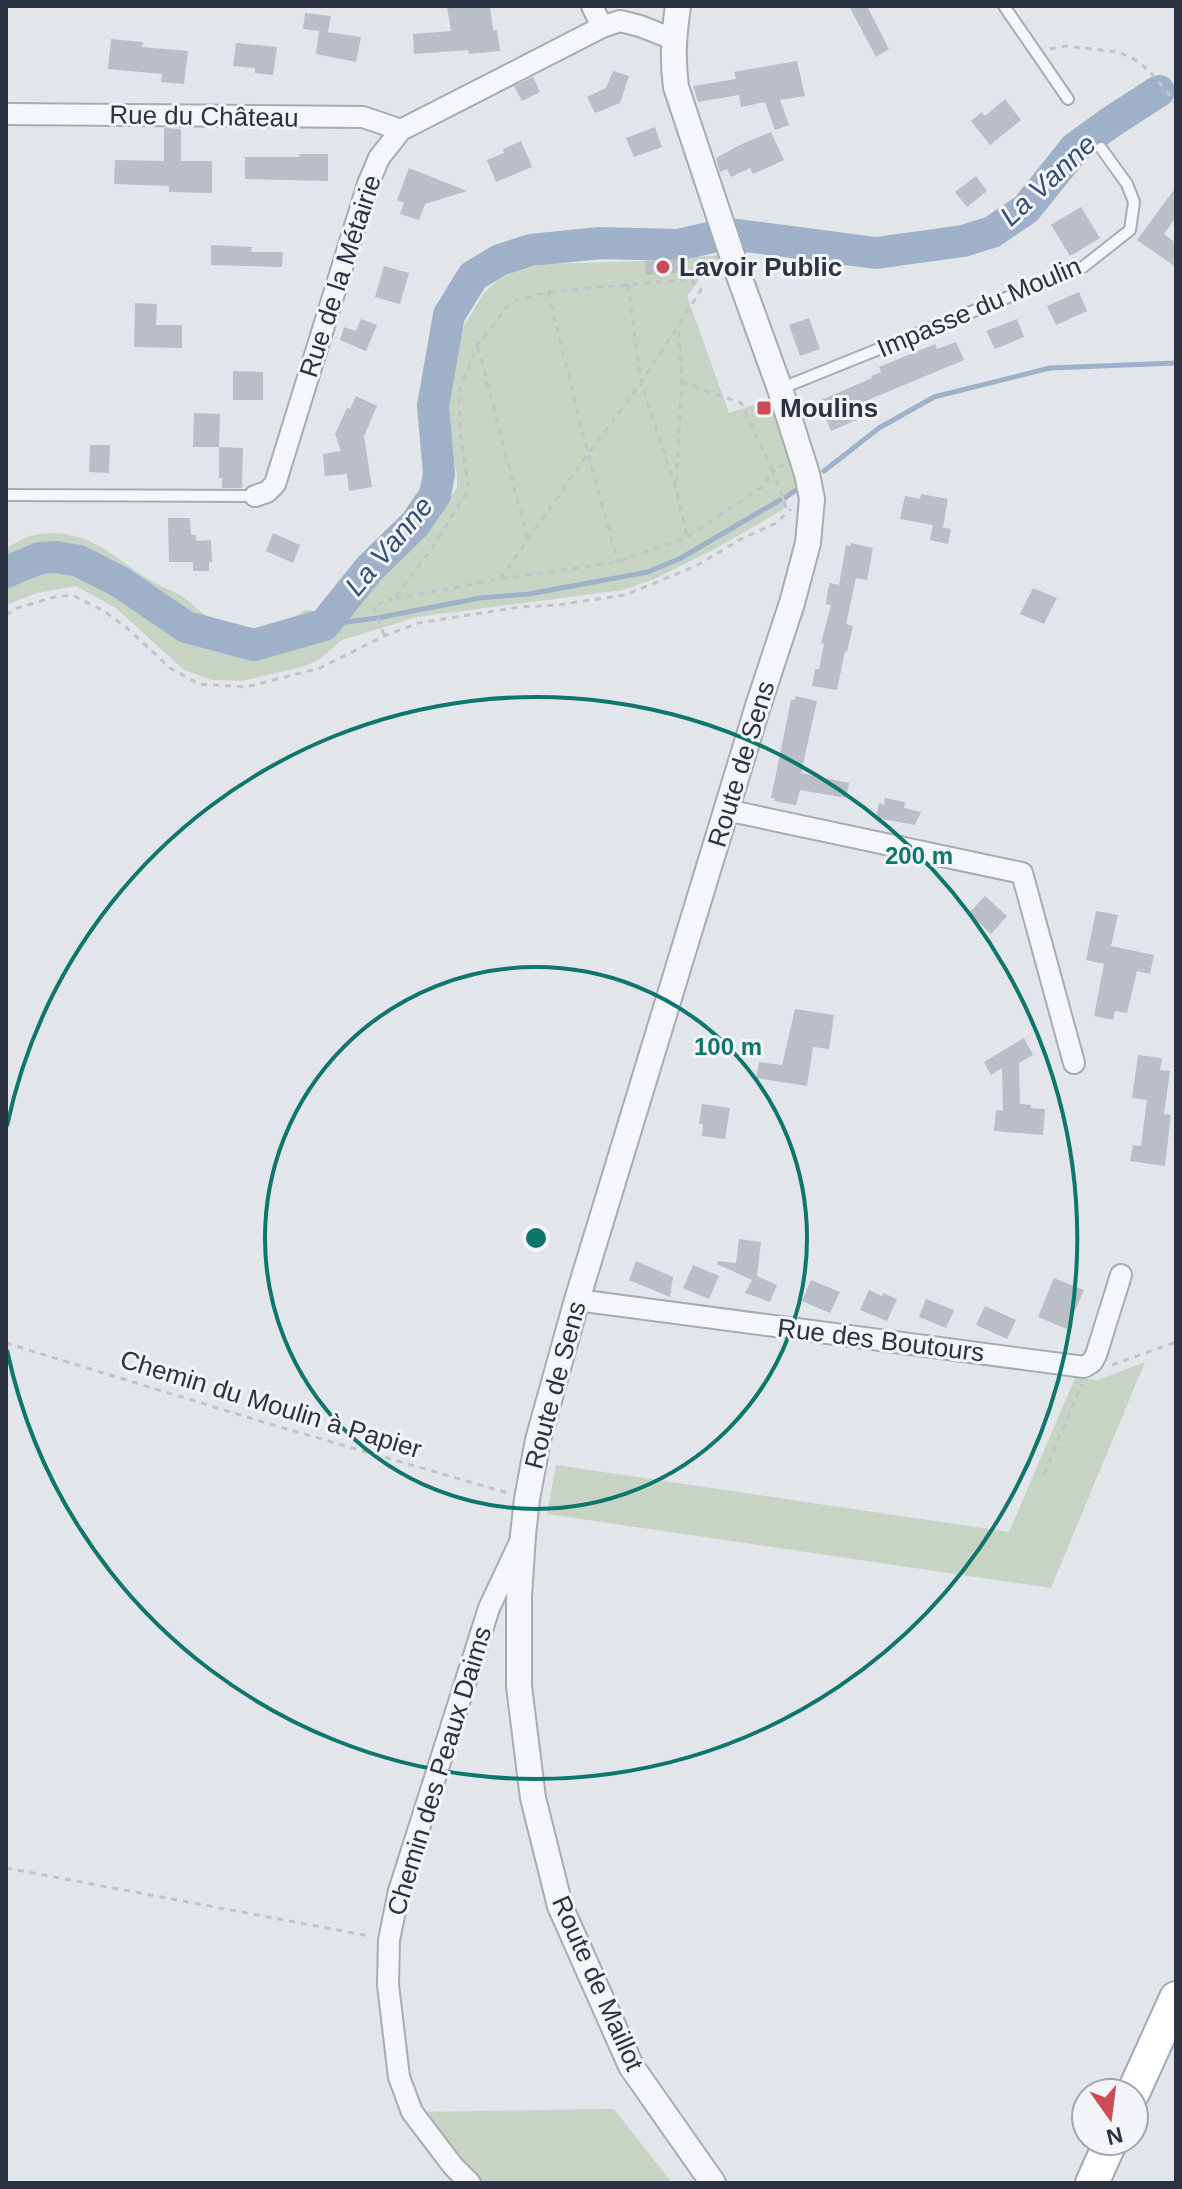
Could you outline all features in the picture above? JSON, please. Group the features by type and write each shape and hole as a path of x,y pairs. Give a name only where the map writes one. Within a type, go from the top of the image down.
{"main road":[{"path":"1140,2077 1176,1998"},
{"path":"1092,2183 1104,2157"}],"street":[{"path":"592,6 602,27 620,21 673,39"},
{"name":"Route de Sens","path":"524,1530 538,1440 577,1300 808,543 812,499 807,474 676,87 672,61 678,6"},
{"name":"Rue de la Métairie","path":"255,496 267,492 275,484 368,184 379,158 401,130 602,27"},
{"name":"Rue du Château","path":"6,114 363,117 401,130"},
{"path":"726,810 1022,873 1074,1063"},
{"path":"1089,1365 1096,1355 1121,1275"},
{"name":"Rue des Boutours","path":"577,1300 1084,1367 1089,1365"},
{"name":"Chemin des Peaux Daims","path":"470,2183 453,2166 412,2112 399,2077 388,1985 389,1940 399,1891 489,1608 524,1530"},
{"name":"Route de Maillot","path":"524,1530 519,1597 519,1686 533,1798 560,1906 631,2066 713,2183"}],"lane":[{"path":"1004,6 1068,99"},
{"name":"Impasse du Moulin","path":"780,389 1083,267 1130,230 1134,202 1127,184 1101,148"},
{"path":"6,495 255,496"}],"path":[{"path":"1034,51 1066,46 1119,52 1139,62 1176,103"},
{"path":"393,599 429,553 469,489 460,433 459,392 477,345 511,302 548,292 691,279 701,290 641,383 500,579"},
{"path":"628,284 641,383 675,485 687,537"},
{"path":"548,292 618,562"},
{"path":"675,485 682,382 678,324"},
{"path":"477,345 528,541"},
{"path":"682,382 741,403 772,469 787,511"},
{"path":"384,636 373,606 393,599 500,579 618,562 687,537 765,485 772,469"},
{"path":"6,615 17,608 72,595 104,611 170,668 199,684 246,687 320,668 418,623 625,595 696,566 741,539 776,523 787,511 812,499"},
{"path":"1044,1474 1089,1365 1110,1365 1176,1342"},
{"name":"Chemin du Moulin à Papier","path":"6,1343 527,1499"},
{"path":"6,1868 389,1940"}],"green space":[{"path":"722,255 726,268 706,270 687,296 729,413 771,399 799,478 782,510 711,551 654,579 623,590 417,617 342,640 306,666 242,681 212,680 184,670 116,608 76,586 37,593 6,605 6,548 30,536 53,533 85,539 99,546 155,583 183,597 208,617 224,624 260,628 283,622 305,610 345,614 428,529 457,488 448,435 450,388 464,326 483,294 512,273 545,264"},
{"path":"1145,1362 1051,1588 547,1514 556,1465 1009,1532 1075,1378 1098,1380"},
{"path":"614,2109 672,2183 470,2183 412,2112"}],"building":[{"path":"447,6 490,6 500,51 414,54 413,34 451,31"},
{"path":"849,6 867,6 889,49 876,57"},
{"path":"305,13 331,16 328,32 303,29"},
{"path":"319,31 361,37 356,62 316,54"},
{"path":"111,39 143,42 142,47 188,51 184,84 161,82 162,74 108,69"},
{"path":"236,43 277,47 273,75 255,73 255,68 233,66"},
{"path":"797,61 805,96 780,100 789,125 775,130 765,102 741,107 739,95 698,102 693,86 736,79 734,72"},
{"path":"613,71 629,76 620,103 595,113 587,97 606,88"},
{"path":"533,77 540,92 522,101 514,86"},
{"path":"1005,99 1021,120 990,145 971,121 982,112 985,116"},
{"path":"655,127 662,147 634,157 626,138"},
{"path":"164,128 181,129 181,161 212,161 212,193 169,192 169,186 114,184 115,160 164,161"},
{"path":"771,132 784,160 753,174 750,168 731,177 727,169 720,172 716,158"},
{"path":"521,141 532,167 496,182 487,160"},
{"path":"299,154 328,154 328,181 245,179 245,157 299,157"},
{"path":"409,168 467,191 425,204 419,220 400,214 404,203 397,200"},
{"path":"976,176 987,191 967,207 955,192"},
{"path":"1176,187 1176,217 1164,234 1176,243 1176,267 1137,240"},
{"path":"1081,207 1100,238 1070,256 1051,225"},
{"path":"211,245 252,247 251,252 283,252 282,267 211,265"},
{"name":"Lavoir Public","path":"681,259 682,273 646,275 645,261"},
{"path":"384,266 409,273 400,304 375,297"},
{"path":"1079,292 1087,311 1056,325 1047,306"},
{"path":"135,303 157,304 156,325 182,325 182,348 134,347"},
{"path":"809,318 820,349 800,356 789,325"},
{"path":"361,319 377,325 366,351 340,340 344,327 356,331"},
{"path":"1017,319 1024,337 995,349 986,331"},
{"path":"956,342 964,360 856,405 861,418 831,431 819,401 872,378 881,372 879,367 935,344 937,349"},
{"path":"233,371 263,372 263,400 233,400"},
{"path":"356,396 377,406 364,436 372,487 349,491 347,474 325,476 323,454 341,451 335,434"},
{"path":"194,413 220,414 219,447 193,447"},
{"path":"90,445 110,445 109,473 89,472"},
{"path":"219,447 243,448 242,488 222,488"},
{"path":"921,494 948,499 943,527 937,526 951,529 948,544 930,540 933,525 900,519 905,496 920,499"},
{"path":"168,518 190,518 191,535 196,535 196,541 211,540 212,562 209,562 209,571 193,571 193,562 169,562"},
{"path":"273,533 300,545 293,563 266,551"},
{"path":"851,543 873,548 867,580 856,578 846,624 853,626 837,690 812,686 815,669 819,669 824,644 821,643 831,605 826,604 828,589 830,583 839,585 846,545 851,546"},
{"path":"1033,588 1057,598 1044,624 1020,614"},
{"path":"796,696 817,701 801,773 849,783 846,798 800,790 796,805 771,798 791,700 795,700"},
{"path":"885,798 905,802 904,808 921,812 915,825 876,818 879,803 884,805"},
{"path":"985,896 1007,916 991,934 969,913"},
{"path":"1096,911 1118,915 1111,946 1154,955 1150,974 1137,971 1127,1013 1115,1011 1113,1020 1094,1016 1104,964 1086,960"},
{"path":"795,1009 834,1015 829,1049 813,1047 807,1086 756,1078 759,1062 782,1065"},
{"path":"1024,1038 1033,1055 1019,1063 1020,1104 1045,1109 1043,1135 994,1131 996,1110 1003,1111 1002,1068 991,1075 984,1062"},
{"path":"1138,1055 1162,1058 1160,1070 1170,1071 1164,1114 1171,1115 1165,1166 1130,1161 1133,1145 1141,1146 1147,1100 1132,1098"},
{"path":"702,1104 730,1108 725,1139 702,1136 703,1124 699,1124"},
{"path":"739,1239 761,1242 757,1276 777,1285 770,1302 745,1293 752,1280 717,1264 718,1261 736,1263"},
{"path":"636,1261 673,1277 670,1297 629,1280"},
{"path":"693,1265 719,1276 709,1299 683,1288"},
{"path":"1054,1278 1084,1290 1067,1329 1038,1317"},
{"path":"811,1280 840,1292 830,1313 802,1301"},
{"path":"869,1290 897,1299 887,1321 860,1310"},
{"path":"926,1299 954,1310 946,1328 919,1317"},
{"path":"985,1306 1016,1320 1007,1339 976,1325"}],"waterway":[{"name":"La Vanne","path":"738,235 876,253 963,241 992,232 1026,209 1075,148 1159,91"},
{"name":"La Vanne","path":"6,572 40,558 79,561 120,582 186,627 254,645 324,625 369,569 415,524 435,495 439,474 433,406 449,315 473,276 500,260 531,250 600,243 677,245 713,237"},
{"path":"824,471 879,428 934,397 1050,368 1176,363"},
{"path":"786,497 800,487"},
{"path":"324,625 480,598 529,594 648,572 681,558 780,500"}],"place":[{"name":"Lavoir Public","path":"663,267"},
{"name":"Moulins","path":"764,408"}]}
